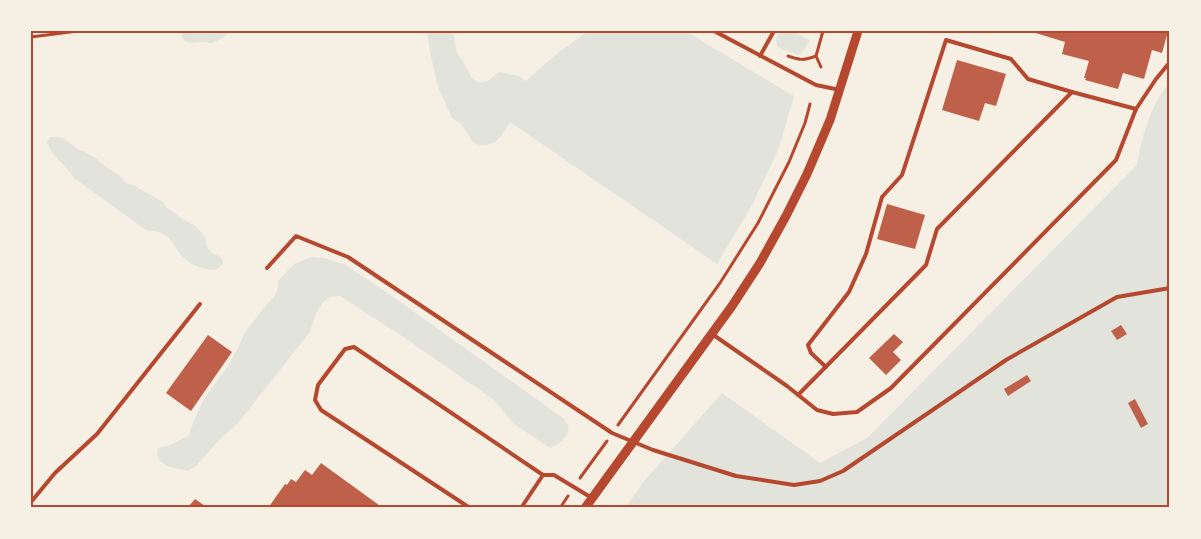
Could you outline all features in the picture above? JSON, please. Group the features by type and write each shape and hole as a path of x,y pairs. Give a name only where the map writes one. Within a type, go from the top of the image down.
{"street":[{"path":"585,508 732,306 760,263 807,174 830,120 858,31"}],"lane":[{"path":"714,31 816,85 840,90"},
{"path":"760,56 774,31"},
{"path":"826,367 810,353 808,345 849,292 866,254 882,197 902,175 946,40 1011,59 1028,79 1136,109"},
{"path":"711,333 816,410 833,414 857,412 891,388 1116,160 1136,109 1170,62"},
{"path":"798,395 926,265 937,230 1072,92"},
{"path":"267,268 296,236 348,257 612,433 668,456 736,476 794,484 820,481 843,471 1006,360 1117,297 1170,288"},
{"path":"31,502 55,473 97,434 200,304"},
{"path":"470,508 321,410 315,400 318,385 345,349 354,347 543,475 554,475 592,498"},
{"path":"521,508 543,475"}],"path":[{"path":"31,37 78,31"},
{"path":"821,67 816,56 823,31"},
{"path":"560,508 720,283 758,222 789,162 805,123 810,104"}],"shaded area":[{"path":"182,31 232,31 211,43 186,41 181,37"},
{"path":"427,31 453,31 457,53 468,69 471,78 479,83 488,81 499,72 519,76 526,81 554,56 588,31 685,31 794,96 779,148 752,205 717,264 510,122 495,142 486,145 474,143 460,123 452,118 438,87"},
{"path":"779,31 792,31 810,40 802,53 798,55 777,46 776,39"},
{"path":"1170,82 1170,508 625,508 645,480 722,393 820,463 867,438 1137,165 1141,143 1152,111"},
{"path":"50,137 63,138 79,150 96,158 104,166 119,175 126,183 163,202 167,208 194,225 206,239 206,246 212,253 221,257 223,262 220,267 212,270 189,262 167,236 146,230 74,178 49,147 47,142"},
{"path":"312,257 324,258 344,264 389,294 563,418 568,425 566,436 550,448 514,424 494,400 405,338 340,296 337,296 327,299 323,303 317,312 310,332 238,423 221,438 195,467 188,471 169,467 160,461 157,454 158,448 168,446 188,436 206,396 228,366 244,334 274,297 278,288 278,281 294,264"}],"building":[{"path":"1029,31 1168,31 1162,53 1152,50 1144,79 1123,73 1118,89 1085,80 1089,61 1062,54 1065,42"},
{"path":"957,60 1006,74 996,106 985,103 979,121 942,110"},
{"path":"887,204 925,215 915,249 877,239"},
{"path":"1121,325 1127,334 1117,340 1111,331"},
{"path":"894,334 903,342 893,352 901,360 886,375 869,358"},
{"path":"208,335 232,352 191,411 166,393"},
{"path":"1027,375 1031,381 1008,396 1004,389"},
{"path":"1135,399 1148,424 1141,428 1128,403"},
{"path":"321,463 383,508 268,508 285,484 287,485 291,479 296,482 305,470 312,475"},
{"path":"195,499 208,508 191,508 189,506"}]}
